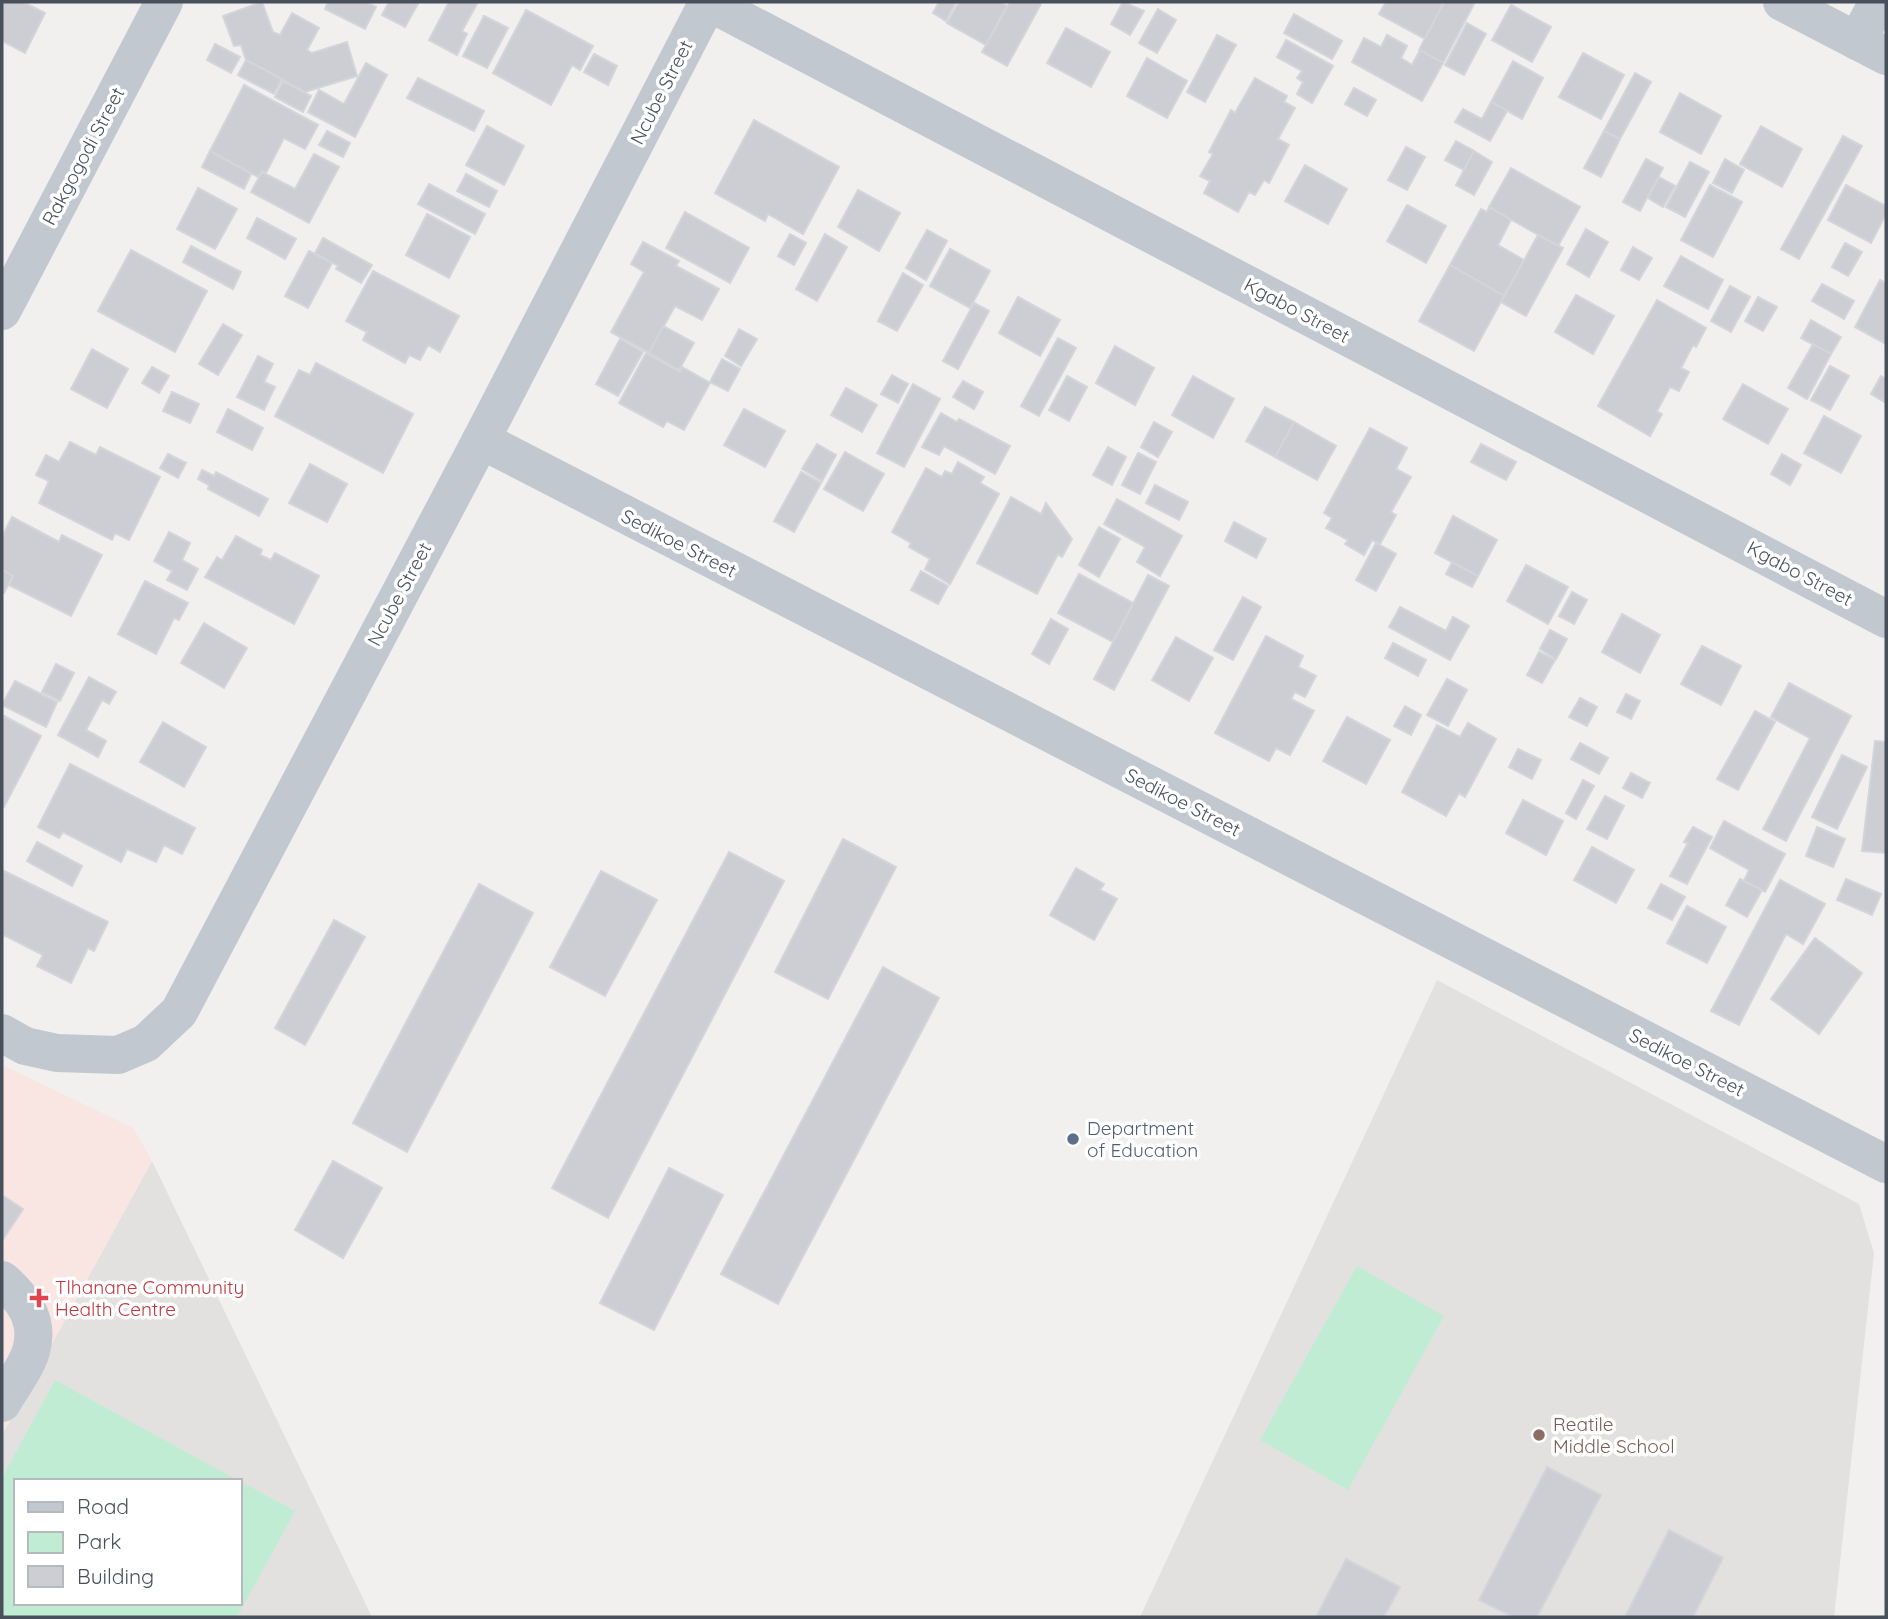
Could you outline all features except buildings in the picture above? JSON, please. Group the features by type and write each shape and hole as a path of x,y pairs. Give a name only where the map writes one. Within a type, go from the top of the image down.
{"street":[{"name":"Rakgogodi Street","path":"2,311 164,2"},
{"name":"Ncube Street","path":"2,1033 25,1046 57,1053 84,1056 118,1055 146,1043 179,1012 481,440 708,2"},
{"name":"Kgabo Street","path":"708,2 1886,618"},
{"path":"1782,2 1872,48 1878,2"},
{"name":"Sedikoe Street","path":"481,440 1886,1164"},
{"path":"2,1280 20,1295 33,1322 31,1351 2,1403"}],"shaded area":[{"name":"Reatile Middle School","path":"1437,980 1859,1204 1874,1253 1834,1617 1140,1617"},
{"name":"Tlhanane Community Health Centre","path":"2,1065 133,1128 152,1161 2,1435"},
{"path":"152,1161 372,1617 2,1617 2,1435"}],"green space":[{"path":"1357,1266 1444,1316 1348,1490 1260,1440"},
{"path":"55,1380 235,1479 14,1479 14,1605 242,1605 242,1482 295,1511 237,1617 2,1617 2,1478"}],"place":[{"name":"Department of Education","path":"1073,1139"},
{"name":"Tlhanane Community Health Centre","path":"39,1298"},
{"name":"Reatile Middle School","path":"1539,1435"}]}
